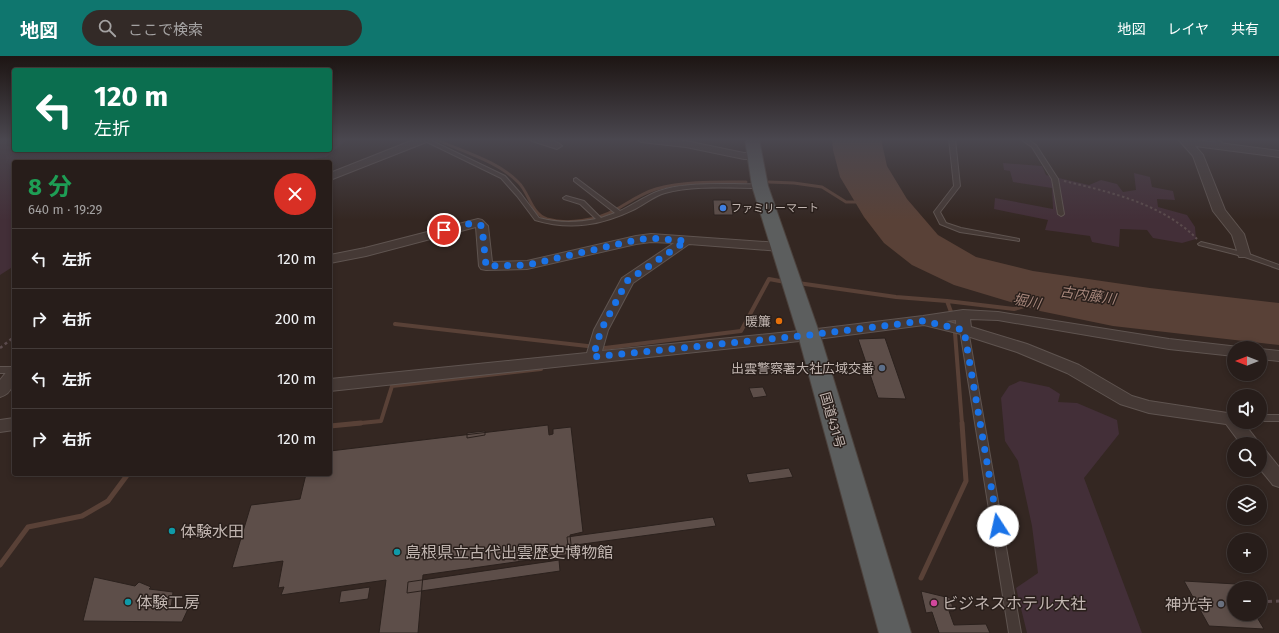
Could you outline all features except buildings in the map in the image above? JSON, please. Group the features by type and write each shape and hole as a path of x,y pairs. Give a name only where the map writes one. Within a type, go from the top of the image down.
{"highway":[{"name":"国道431号","path":"756,166 760,186 809,335 895,633"}],"street":[{"path":"332,176 357,166"},
{"path":"1202,166 1219,211 1238,234 1244,254"},
{"path":"332,259 366,252 418,237 478,223 482,226 486,266 527,265 636,240 651,238 780,247"},
{"path":"593,357 601,330 627,281 686,241"},
{"path":"332,385 809,335 923,321 954,322 998,316 1161,343 1227,350"},
{"path":"954,322 1073,369 1126,400 1149,407 1227,418"},
{"path":"1267,355 1279,356"},
{"path":"0,391 12,376"},
{"path":"0,426 12,424"},
{"path":"1240,429 1246,437"},
{"path":"1267,465 1279,480"}],"lane":[{"path":"480,166 503,177 519,194 536,219 559,226 600,220 619,214 633,208 652,195 665,191 710,187 760,186"},
{"path":"955,166 957,186 937,212 943,224 960,230 1017,240"},
{"path":"1046,166 1055,180 1061,214"},
{"path":"576,180 619,214"},
{"path":"566,198 578,200 585,204 600,220"},
{"path":"1201,244 1244,254 1279,267"},
{"path":"954,322 1015,633"},
{"path":"0,370 12,370"},
{"path":"1267,418 1279,418"}],"path":[{"path":"1055,180 1095,188 1147,207 1182,224 1201,244"},
{"path":"0,348 12,339"},
{"path":"1267,602 1279,602"}],"shaded area":[{"path":"0,166 12,166 12,267 0,275"},
{"path":"1003,166 1042,166 1046,175 1089,185 1101,180 1117,184 1123,192 1136,190 1134,173 1150,177 1152,187 1173,191 1175,200 1157,199 1158,207 1187,215 1195,227 1196,239 1182,243 1153,238 1147,230 1120,229 1119,247 1092,242 1090,236 1045,230 1048,220 994,209 995,198 1053,209 1052,188 1013,182 1010,171 1004,170"},
{"path":"1020,381 1049,387 1060,394 1058,402 1077,403 1117,420 1119,434 1084,478 1142,633 1027,633 1016,588 1038,573 1032,526 1018,461 1005,441 1001,398 1009,386"}],"water":[{"path":"837,166 887,166 907,199 938,235 976,257 1033,271 1150,288 1279,303 1279,345 1267,344 1267,341 1244,341 1113,326 1040,311 954,285 912,265 884,243 864,217 840,177"}],"waterway":[{"path":"497,166 510,175 522,186 537,213 547,219 564,222 591,219 608,214 635,198 667,186 701,182 746,182"},
{"path":"769,182 794,183 822,187 846,202 858,202"},
{"path":"395,324 605,348 741,331 769,279 785,282"},
{"path":"798,283 896,297 947,301"},
{"name":"堀川","path":"947,301 1014,309 1028,305"},
{"path":"947,301 954,320 962,424"},
{"path":"361,423 381,421 392,386 541,369"},
{"path":"332,426 361,423"},
{"path":"351,424 361,423"},
{"path":"921,578 966,481 962,423"},
{"path":"0,565 28,527 82,516 108,501 127,476"}],"place":[{"name":"ファミリーマート","path":"723,208"},
{"name":"暖簾","path":"779,321"},
{"name":"出雲警察署大社広域交番","path":"882,368"},
{"name":"体験水田","path":"172,531"},
{"name":"島根県立古代出雲歴史博物館","path":"397,552"},
{"name":"体験工房","path":"128,602"},
{"name":"ビジネスホテル大社","path":"934,603"},
{"name":"神光寺","path":"1221,604"}],"route":[{"path":"444,230 478,223 482,226 486,266 527,265 636,240 651,238 686,241 627,281 601,330 593,357 809,335 923,321 964,330 998,526"}],"water label":[{"name":"古内藤川","path":"1088,295"}]}
